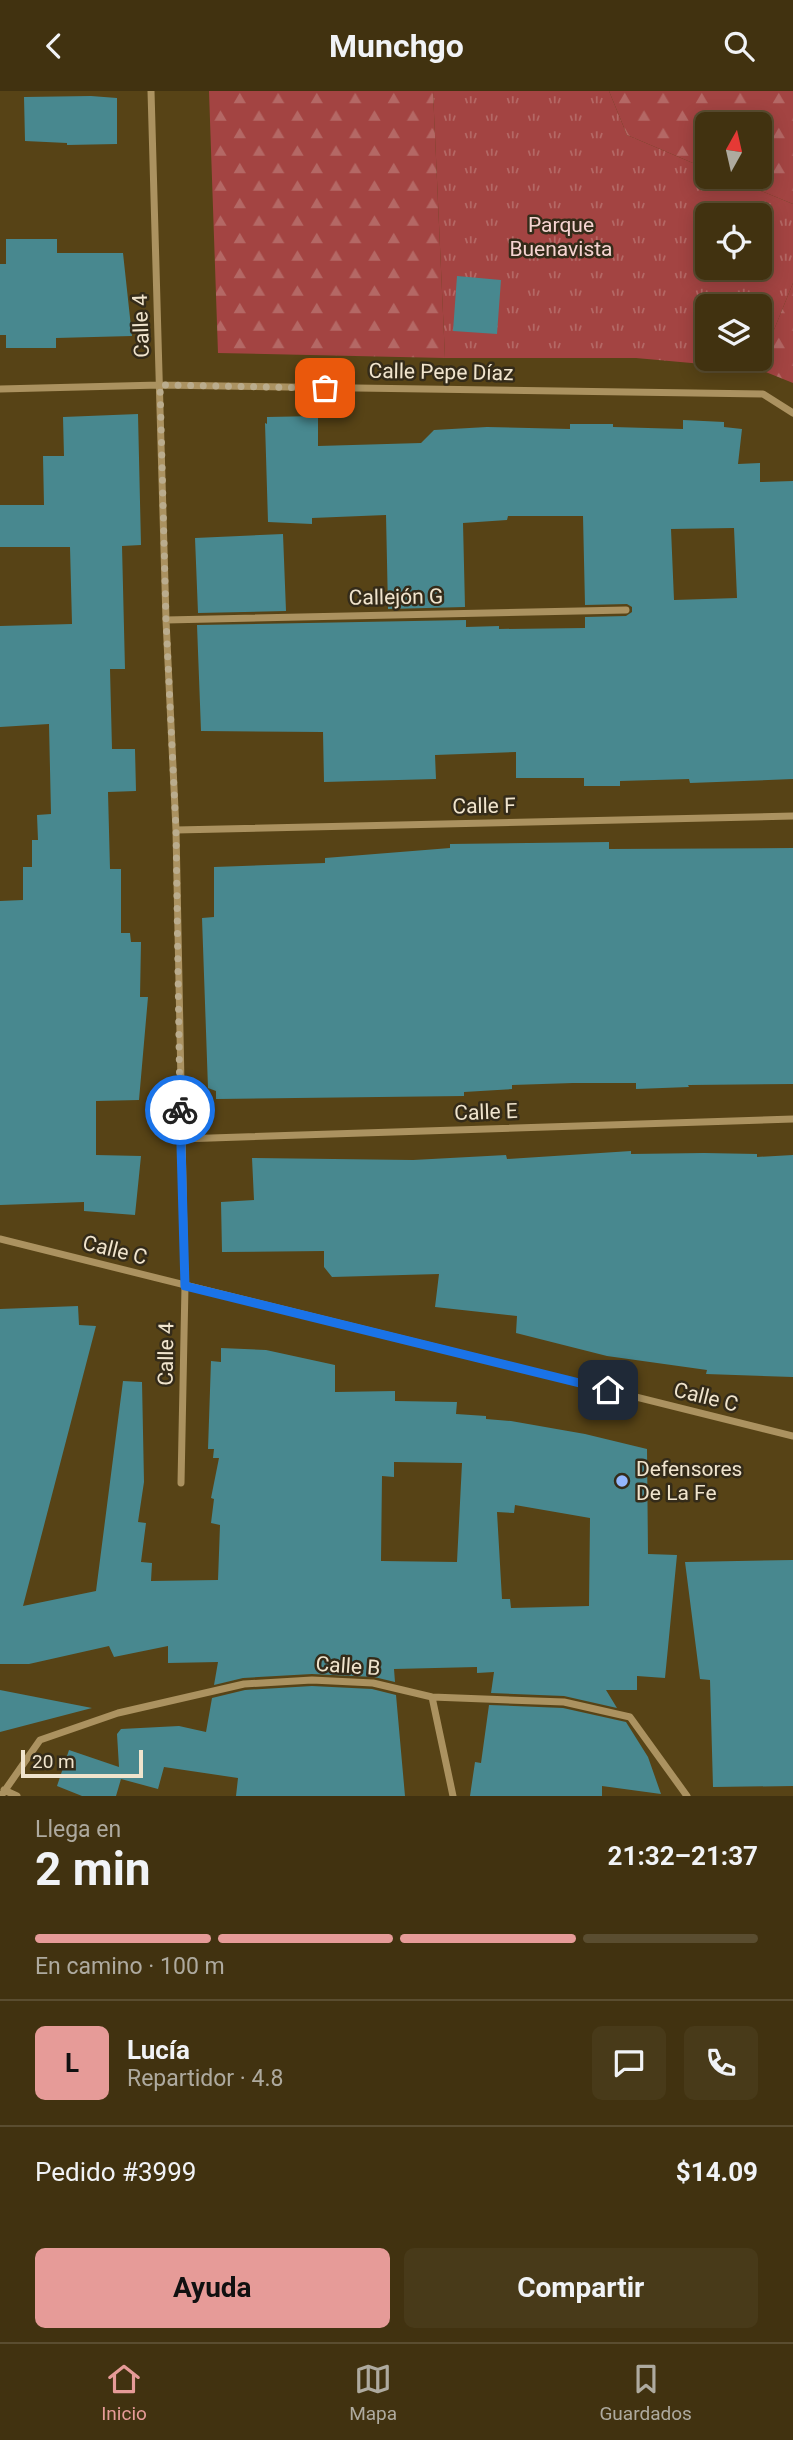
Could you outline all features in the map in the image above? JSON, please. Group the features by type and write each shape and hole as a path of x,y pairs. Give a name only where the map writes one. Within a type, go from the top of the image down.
{"street":[{"name":"Calle 4","path":"151,91 166,620 176,830 185,1286 181,1483"},
{"name":"Calle Pepe Díaz","path":"0,389 160,385 763,394 793,413"},
{"name":"Callejón G","path":"166,620 626,610"},
{"name":"Calle F","path":"176,830 793,817"},
{"name":"Calle E","path":"181,1139 793,1119"},
{"name":"Calle C","path":"0,1239 793,1436"},
{"name":"Calle B","path":"3,1793 40,1740 118,1713 244,1684 312,1680 373,1683 432,1697 564,1702 629,1717 687,1796"},
{"path":"432,1697 453,1796"},
{"path":"3,1793 17,1796"}],"green space":[{"path":"209,91 433,91 445,358 218,353"},
{"name":"Parque Buenavista","path":"433,91 609,91 627,135 695,164 695,189 756,189 793,204 793,283 772,335 772,294 695,294 695,363 636,358 445,358"},
{"path":"609,91 793,91 793,204 756,189 772,189 772,112 695,112 695,164 627,135"},
{"path":"793,283 793,383 763,371 772,371 772,335"}],"building":[{"path":"24,97 117,98 117,144 67,145 25,141"},
{"path":"6,239 57,239 57,253 123,253 132,336 56,338 56,348 6,348 6,335 0,335 0,264 6,264"},
{"path":"457,276 501,280 497,334 453,331"},
{"path":"138,414 141,545 122,546 125,669 110,669 112,749 135,749 136,791 108,792 110,869 121,869 121,933 130,933 131,942 141,942 140,997 148,997 139,1100 96,1101 96,1155 141,1156 135,1215 84,1211 84,1202 0,1205 0,901 23,900 23,867 32,867 32,840 38,840 37,815 51,814 49,724 0,727 0,626 72,624 70,547 0,547 0,505 44,505 43,456 64,456 63,417"},
{"path":"318,416 318,446 421,443 434,430 487,427 570,429 570,424 613,424 613,427 683,429 683,420 724,422 724,427 742,429 738,464 760,463 760,482 793,481 793,779 690,783 689,779 620,781 620,786 584,786 584,778 516,778 516,752 435,755 436,779 324,782 323,732 201,731 197,625 466,620 466,627 585,628 585,617 626,616 632,612 632,607 627,604 585,605 583,516 508,516 507,520 463,523 465,607 388,609 386,515 312,518 312,524 268,522 267,417","holes":["734,528 737,598 674,600 671,529"]},
{"path":"283,534 286,611 198,613 195,538"},
{"path":"609,842 609,849 793,848 793,1084 688,1085 689,1087 636,1089 636,1083 573,1083 512,1085 512,1089 464,1092 464,1096 216,1099 216,1091 208,1088 202,918 214,917 214,867 325,863 325,858 450,848 450,844"},
{"path":"631,1151 631,1154 757,1154 757,1157 793,1155 793,1377 706,1374 707,1370 607,1356 516,1333 517,1316 435,1307 439,1274 332,1277 324,1267 324,1251 222,1252 221,1202 254,1200 252,1158 413,1160 506,1155 507,1159"},
{"path":"78,1306 79,1325 96,1326 23,1606 96,1591 123,1381 142,1382 144,1482 138,1522 146,1523 141,1562 152,1563 151,1581 218,1580 220,1525 211,1523 214,1499 211,1498 219,1458 213,1458 214,1449 208,1449 211,1361 221,1362 221,1348 266,1350 335,1365 335,1392 395,1391 395,1401 457,1402 456,1414 486,1416 486,1419 585,1434 647,1449 648,1554 677,1555 665,1678 637,1676 637,1690 606,1690 617,1708 564,1696 491,1693 494,1672 477,1673 477,1667 394,1669 395,1682 374,1677 312,1674 243,1678 214,1685 218,1662 168,1663 168,1646 114,1657 109,1646 29,1664 0,1664 0,1309","holes":["394,1462 462,1463 457,1562 381,1561 382,1476 394,1477","515,1505 590,1518 589,1606 511,1608 510,1599 502,1599 497,1512 514,1513"]},
{"path":"793,1560 793,1786 713,1787 710,1680 700,1679 685,1562"},
{"path":"312,1686 372,1689 396,1695 405,1796 236,1796 238,1778 164,1767 158,1789 121,1779 116,1796 82,1796 57,1786 69,1750 119,1767 117,1734 121,1729 179,1726 206,1732 212,1698 245,1690"},
{"path":"0,1690 92,1708 0,1732"},
{"path":"489,1705 563,1708 626,1722 648,1757 661,1794 602,1786 602,1796 470,1796 475,1762 481,1763"}],"way so far":[{"path":"180,1110 176,830 166,620 160,385 325,388"}],"place":[{"name":"Defensores De La Fe","path":"622,1481"}],"route":[{"path":"180,1110 185,1286 608,1390"}]}
